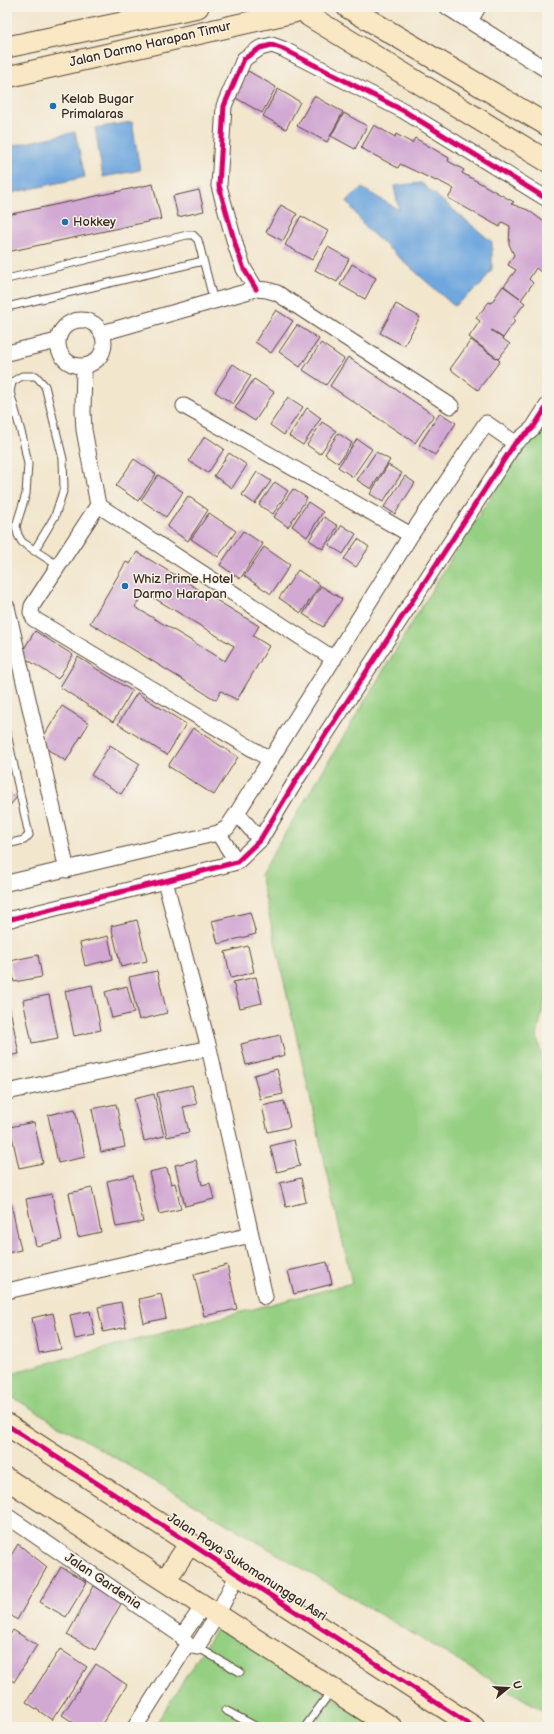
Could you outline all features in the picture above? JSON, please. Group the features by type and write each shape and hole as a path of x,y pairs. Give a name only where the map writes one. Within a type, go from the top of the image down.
{"street":[{"name":"Jalan Darmo Harapan Timur","path":"7,47 198,7"},
{"path":"347,7 547,125"},
{"path":"447,7 547,70"},
{"path":"470,21 478,7"},
{"name":"Jalan Darmo Harapan Timur","path":"7,76 303,10 547,161"},
{"path":"256,289 244,269 236,248 219,186 224,106 244,59 260,48 272,45 283,49 404,111 547,199"},
{"path":"102,333 256,289 267,290 277,293 451,406"},
{"path":"77,320 92,323 102,333 104,348 97,361 84,367 70,365 60,355 57,341 63,327 77,320"},
{"path":"7,353 57,341"},
{"path":"84,367 84,430 98,505 57,565 32,606 31,612 34,619 271,760"},
{"path":"184,406 411,534"},
{"path":"7,920 237,862 260,840 298,777 515,442 533,428 547,406"},
{"path":"7,883 218,834 227,828 238,813 334,660 411,534 486,423 515,442"},
{"path":"98,505 334,660"},
{"path":"7,607 67,870"},
{"path":"238,813 260,840"},
{"path":"218,834 237,862"},
{"path":"165,881 209,1048 265,1297"},
{"path":"7,1092 209,1048"},
{"path":"7,1291 251,1236"},
{"name":"Jalan Raya Sukomanunggal Asri","path":"7,1425 474,1727"},
{"path":"7,1480 391,1727"},
{"name":"Jalan Gardenia","path":"7,1516 189,1642"},
{"path":"165,1581 190,1543"},
{"path":"134,1727 210,1610 238,1574"}],"lane":[{"path":"7,278 187,235 193,235 198,240 214,302"},
{"path":"7,307 203,261"},
{"path":"34,551 55,516 64,488 63,459 45,386 36,376 22,376 12,382 10,392 23,439 28,464 26,494 16,526 18,535 22,542 34,551 57,565"},
{"path":"7,734 29,836 24,840 7,844"},
{"path":"189,1642 240,1672"},
{"path":"305,1727 332,1689"},
{"path":"225,1710 257,1727"}],"green space":[{"path":"547,412 547,991 537,1036 547,1080 547,1713 7,1394 7,1374 352,1283 260,875 459,545"},
{"path":"218,1626 380,1727 154,1727"}],"water":[{"path":"132,122 140,170 103,177 95,128"},
{"path":"75,132 85,177 7,194 7,147"},
{"path":"421,183 492,242 492,269 481,285 454,306 366,228 347,201 362,188 399,210 394,186"}],"building":[{"path":"248,71 276,87 262,113 234,97"},
{"path":"278,89 300,102 286,129 263,116"},
{"path":"314,96 343,112 327,142 297,126"},
{"path":"344,113 367,126 355,149 331,136"},
{"path":"374,125 395,137 396,134 412,143 415,138 449,158 448,161 464,170 462,173 514,202 511,204 528,210 547,224 547,261 541,272 536,268 529,279 533,283 521,300 525,303 513,319 515,321 503,338 491,330 510,344 498,359 469,337 480,321 476,318 489,302 491,303 503,286 520,298 504,286 516,270 508,265 514,255 509,244 510,226 502,222 500,227 448,198 454,189 437,180 436,181 400,164 398,168 361,148"},
{"path":"153,184 161,219 7,252 7,215"},
{"path":"199,190 204,211 178,217 173,196"},
{"path":"281,205 297,214 283,241 266,232"},
{"path":"301,216 328,231 312,260 285,245"},
{"path":"328,247 349,259 337,282 315,270"},
{"path":"352,264 376,278 365,299 340,285"},
{"path":"396,304 420,317 404,346 380,333"},
{"path":"276,310 293,321 271,353 255,342"},
{"path":"297,325 319,339 300,367 279,352"},
{"path":"471,340 500,361 478,390 450,369"},
{"path":"321,343 344,359 326,385 303,370"},
{"path":"348,357 434,415 415,443 330,386"},
{"path":"233,364 251,376 233,404 215,392"},
{"path":"254,379 274,392 255,421 235,408"},
{"path":"288,397 303,407 284,435 270,425"},
{"path":"307,408 321,418 303,445 289,436"},
{"path":"440,413 456,423 435,455 419,445"},
{"path":"322,422 336,431 320,454 307,445"},
{"path":"338,433 352,443 338,463 325,454"},
{"path":"205,436 224,449 208,473 189,461"},
{"path":"357,439 372,449 353,477 338,467"},
{"path":"376,452 390,460 371,489 357,480"},
{"path":"229,453 247,465 232,488 214,476"},
{"path":"134,459 156,474 138,501 116,486"},
{"path":"388,465 402,473 383,502 370,494"},
{"path":"257,472 271,481 255,504 242,495"},
{"path":"158,475 183,492 166,517 141,500"},
{"path":"405,476 415,483 395,514 384,507"},
{"path":"275,482 288,491 273,514 259,505"},
{"path":"293,489 307,498 288,527 274,517"},
{"path":"188,496 208,510 188,541 167,527"},
{"path":"308,502 323,512 307,537 292,526"},
{"path":"209,513 236,531 218,557 191,539"},
{"path":"324,517 338,526 323,549 309,540"},
{"path":"342,525 356,534 343,554 329,545"},
{"path":"243,531 263,544 240,579 220,565"},
{"path":"358,539 369,547 356,567 344,559"},
{"path":"264,547 290,565 271,594 244,576"},
{"path":"137,552 259,626 253,636 269,646 237,700 221,691 216,700 90,623 126,562 130,564","holes":["144,592 234,646 225,661 135,607"]},
{"path":"298,570 320,585 301,613 279,598"},
{"path":"321,586 342,599 323,627 303,614"},
{"path":"35,631 73,655 58,679 20,655"},
{"path":"78,657 132,691 113,722 60,687"},
{"path":"137,693 186,724 167,755 118,724"},
{"path":"62,706 89,723 66,761 39,744"},
{"path":"193,728 238,757 214,795 168,766"},
{"path":"110,745 140,764 121,794 91,775"},
{"path":"7,791 16,798 7,809"},
{"path":"250,912 256,934 218,944 212,921"},
{"path":"137,920 147,961 121,967 111,926"},
{"path":"108,936 113,959 85,966 80,943"},
{"path":"248,946 254,972 231,978 225,952"},
{"path":"38,955 42,977 14,982 10,961"},
{"path":"157,971 167,1013 139,1020 129,977"},
{"path":"256,977 262,1003 240,1008 233,982"},
{"path":"92,985 101,1030 74,1036 65,991"},
{"path":"127,986 134,1013 112,1018 105,992"},
{"path":"49,995 58,1038 32,1043 23,1000"},
{"path":"9,1004 19,1054 7,1056 7,1005"},
{"path":"280,1035 285,1055 246,1065 241,1044"},
{"path":"277,1069 283,1094 260,1099 254,1075"},
{"path":"192,1085 197,1104 183,1107 189,1132 167,1137 157,1093"},
{"path":"154,1094 164,1136 144,1141 134,1099"},
{"path":"284,1101 290,1127 268,1132 262,1106"},
{"path":"116,1104 125,1147 101,1152 92,1109"},
{"path":"75,1109 85,1157 58,1163 48,1115"},
{"path":"34,1122 43,1163 19,1168 10,1127"},
{"path":"294,1140 300,1166 277,1172 270,1146"},
{"path":"196,1160 202,1185 210,1183 214,1199 185,1206 175,1165"},
{"path":"167,1168 171,1184 175,1183 181,1209 159,1214 149,1172"},
{"path":"133,1175 143,1222 116,1227 107,1181"},
{"path":"301,1178 306,1202 286,1207 280,1183"},
{"path":"92,1188 101,1232 78,1237 69,1193"},
{"path":"52,1194 62,1240 36,1246 26,1199"},
{"path":"11,1203 21,1250 7,1253 7,1204"},
{"path":"327,1262 332,1284 294,1294 288,1271"},
{"path":"227,1265 237,1309 204,1316 194,1274"},
{"path":"161,1294 166,1318 144,1323 139,1299"},
{"path":"121,1302 126,1327 103,1332 98,1307"},
{"path":"90,1311 95,1335 75,1339 70,1315"},
{"path":"53,1313 61,1349 39,1353 32,1318"},
{"path":"18,1544 47,1567 17,1620 7,1612 7,1562"},
{"path":"61,1567 87,1582 66,1617 40,1602"},
{"path":"94,1586 122,1602 95,1650 67,1635"},
{"path":"13,1630 37,1645 14,1682 7,1677 7,1640"},
{"path":"60,1649 87,1667 52,1720 26,1702"},
{"path":"96,1664 127,1685 100,1727 80,1727 62,1715"}],"cycle path":[{"path":"256,289 244,269 236,247 219,186 224,106 244,59 260,48 272,45 283,49 404,111 547,199"},
{"path":"7,920 237,862 260,840 298,777 515,443 533,428 547,406"},
{"path":"7,1425 474,1727"}],"place":[{"name":"Kelab Bugar Primalaras","path":"53,106"},
{"name":"Hokkey","path":"65,222"},
{"name":"Whiz Prime Hotel Darmo Harapan","path":"125,586"}]}
